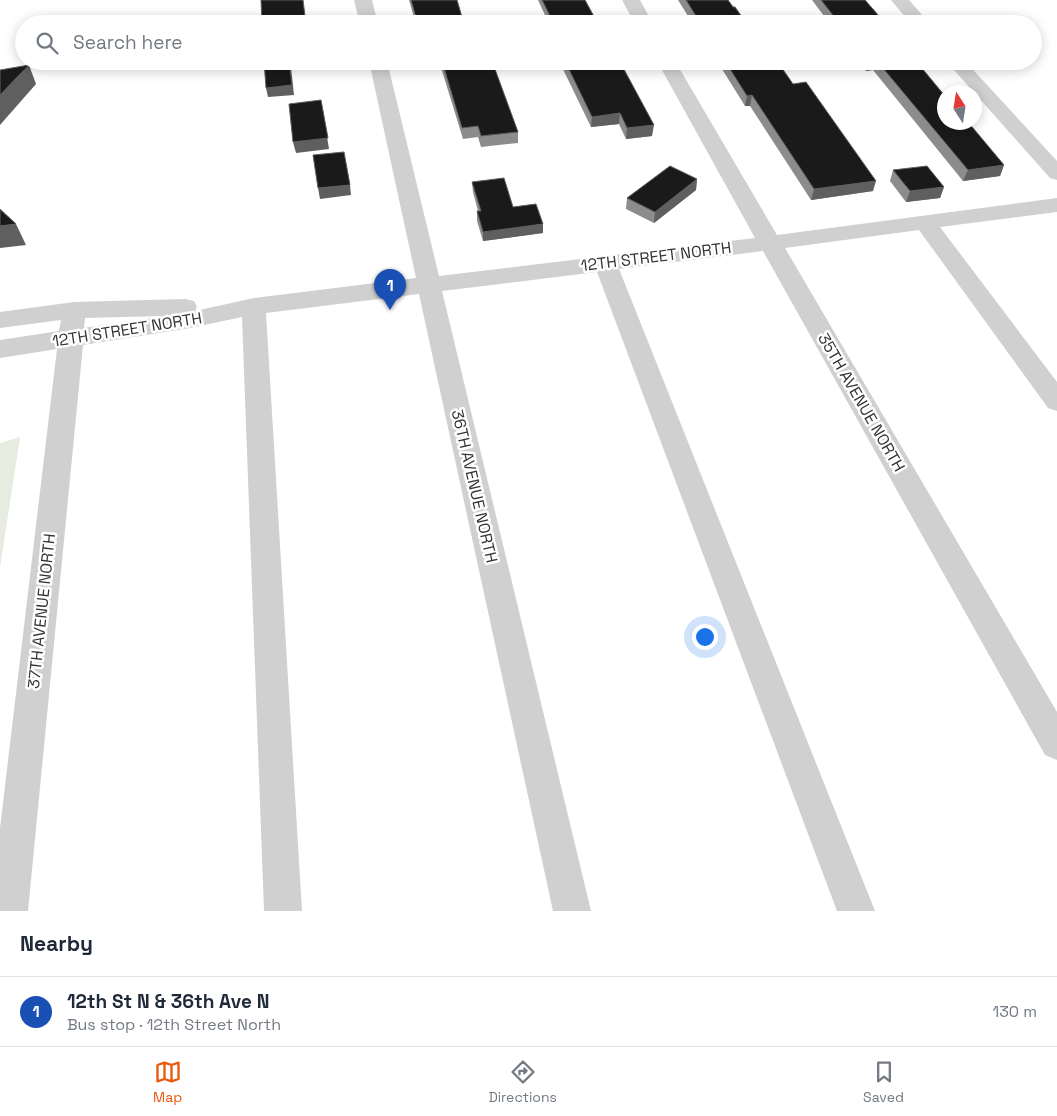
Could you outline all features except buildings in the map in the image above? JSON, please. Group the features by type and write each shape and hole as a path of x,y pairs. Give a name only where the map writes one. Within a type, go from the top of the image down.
{"street":[{"path":"363,0 367,15"},
{"path":"631,0 639,15"},
{"path":"900,0 913,15"},
{"name":"36TH AVENUE NORTH","path":"380,70 572,911"},
{"name":"35TH AVENUE NORTH","path":"671,70 1057,744"},
{"path":"963,70 1057,174"},
{"name":"12TH STREET NORTH","path":"0,320 72,324 190,320 254,306 771,243 1057,205"},
{"path":"924,222 1057,402"},
{"path":"606,262 856,911"},
{"path":"254,306 283,911"},
{"name":"12TH STREET NORTH","path":"0,350 72,324"},
{"name":"37TH AVENUE NORTH","path":"9,911 72,324"}],"shaded area":[{"path":"20,437 0,567 0,443"}],"place":[{"name":"12th St N & 36th Ave N","path":"390,310"}]}
